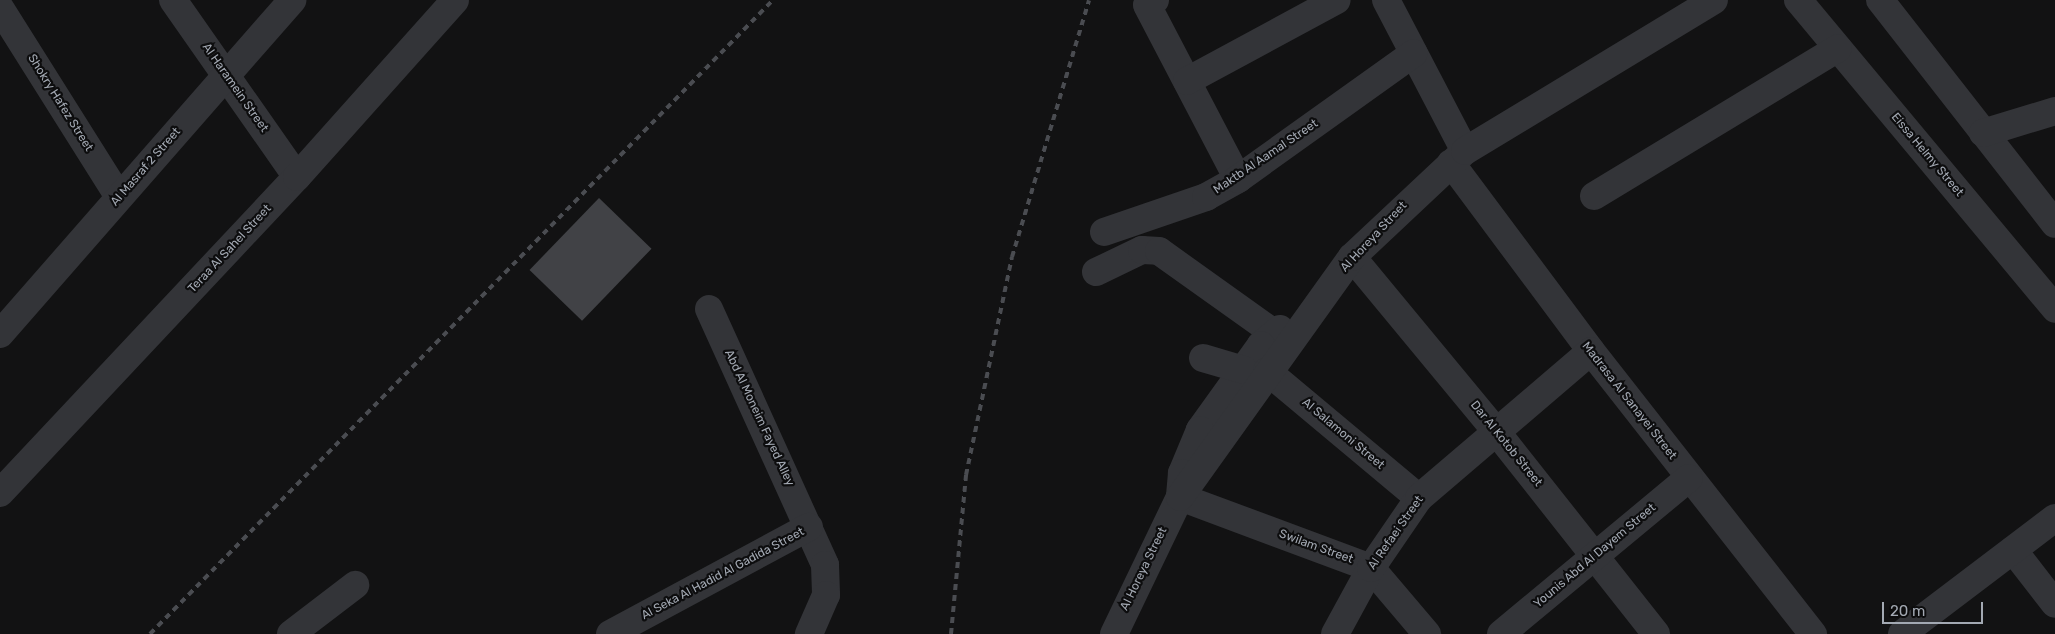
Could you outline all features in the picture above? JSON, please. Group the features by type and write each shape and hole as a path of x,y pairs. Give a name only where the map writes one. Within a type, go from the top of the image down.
{"street":[{"name":"Al Haramein Street","path":"172,0 297,177"},
{"name":"Al Masraf 2 Street","path":"4,319 119,197 292,0"},
{"name":"Teraa Al Sahel Street","path":"0,492 297,177 454,0"},
{"path":"1187,81 1337,0"},
{"name":"Madrasa Al Sanayei Street","path":"1386,0 1414,53 1458,157 1591,351 1689,478 1799,629"},
{"name":"Al Horeya Street","path":"1122,632 1180,497 1255,370 1306,316 1352,257 1458,157 1714,0"},
{"name":"Eissa Helmy Street","path":"1798,0 2055,309"},
{"path":"1880,0 2055,224"},
{"path":"1151,2 1187,81 1238,179"},
{"name":"Shokry Hafez Street","path":"4,24 119,197"},
{"path":"1594,196 1838,48"},
{"name":"Maktb Al Aamal Street","path":"1104,232 1206,197 1238,179 1414,53"},
{"path":"1983,133 2055,111"},
{"path":"1096,272 1142,250 1159,251 1274,333"},
{"name":"Dar Al Kotob Street","path":"1352,257 1495,430 1656,634"},
{"name":"Abd Al Moneim Fayed Alley","path":"709,310 825,565 826,595 809,634"},
{"path":"1203,358 1255,370 1274,333 1306,316"},
{"name":"Al Refaei Street","path":"1335,634 1372,568 1419,498 1495,430 1591,351"},
{"name":"Al Salamoni Street","path":"1255,370 1419,498"},
{"name":"Younis Abd Al Dayem Street","path":"1501,634 1689,478"},
{"name":"Swilam Street","path":"1180,497 1372,568 1428,634"},
{"path":"1902,634 2055,518"},
{"name":"Al Seka Al Hadid Al Gadida Street","path":"622,631 809,528"},
{"path":"2013,550 2055,604"},
{"path":"291,634 355,585"}],"building":[{"path":"599,198 652,249 582,321 530,270"}],"railway":[{"path":"150,634 773,0"},
{"path":"951,634 966,475 1012,257 1089,0"}]}
